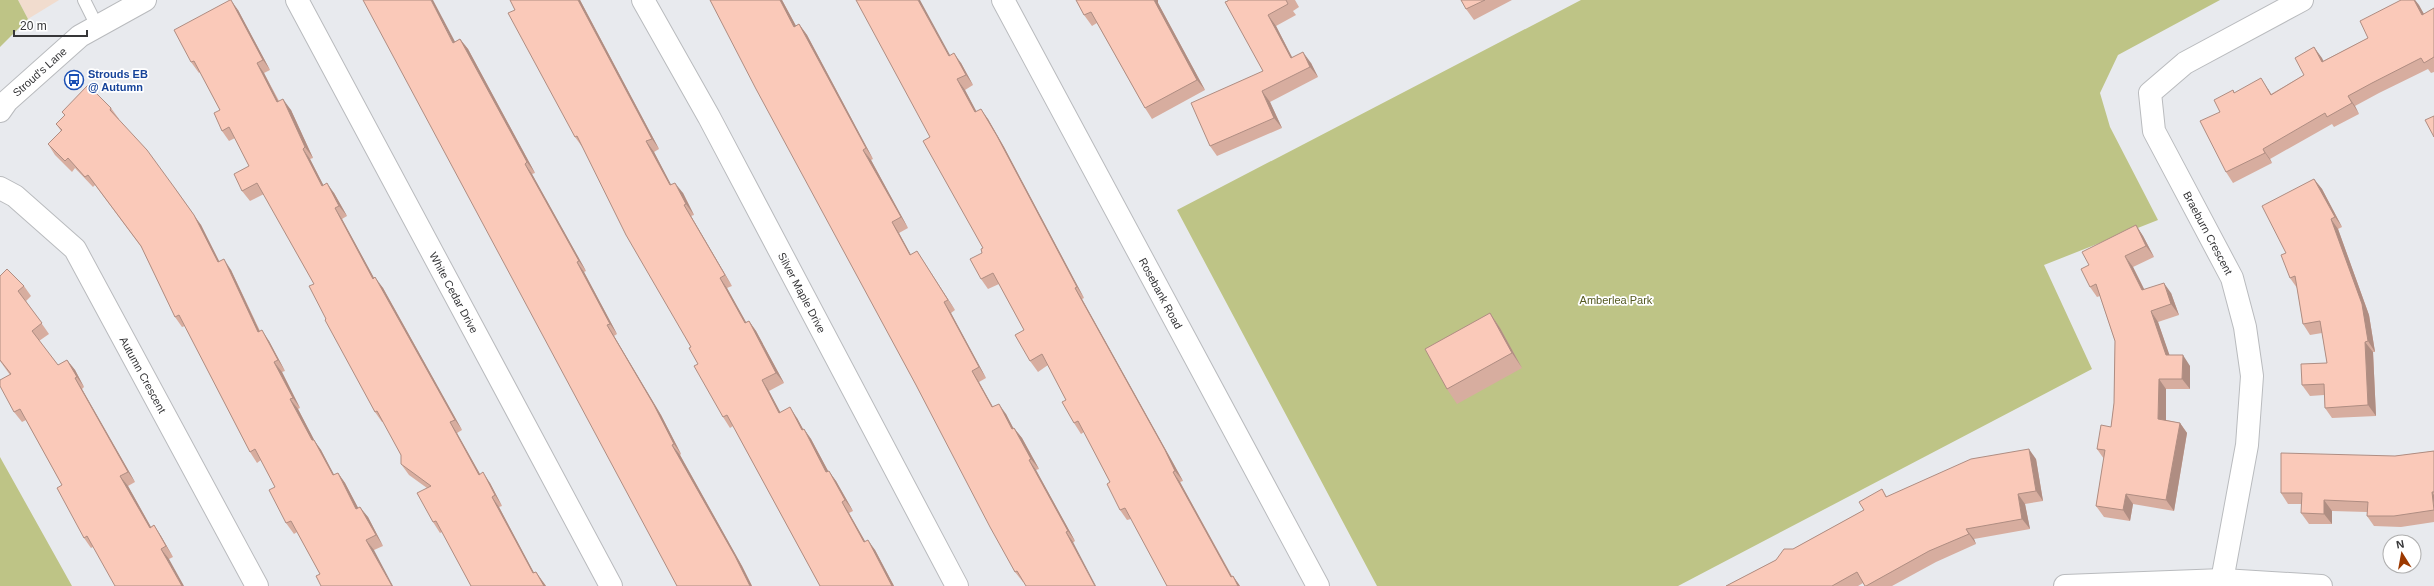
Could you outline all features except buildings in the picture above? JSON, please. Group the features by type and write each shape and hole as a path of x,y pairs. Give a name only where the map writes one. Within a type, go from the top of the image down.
{"street":[{"name":"Stroud's Lane","path":"0,111 7,101 80,36 145,0"},
{"name":"White Cedar Drive","path":"297,0 611,586"},
{"name":"Silver Maple Drive","path":"643,0 709,117 957,586"},
{"name":"Rosebank Road","path":"1003,0 1318,586"},
{"name":"Braeburn Crescent","path":"2222,583 2247,445 2252,376 2245,327 2232,278 2154,131 2150,93 2185,63 2302,0"},
{"name":"Autumn Crescent","path":"0,188 15,196 75,249 257,586"},
{"path":"2065,586 2222,583 2321,586"}],"lane":[{"path":"84,0 97,26"}],"shaded area":[{"path":"18,0 59,0 28,19"}],"green space":[{"path":"0,0 18,0 28,19 0,47"},
{"name":"Amberlea Park","path":"1581,0 2220,0 2118,55 2100,93 2110,127 2158,220 2044,265 2092,369 1678,586 1377,586 1177,210"},
{"path":"0,457 72,586 0,586"}],"place":[{"name":"Strouds EB @ Autumn","path":"74,80"}]}
